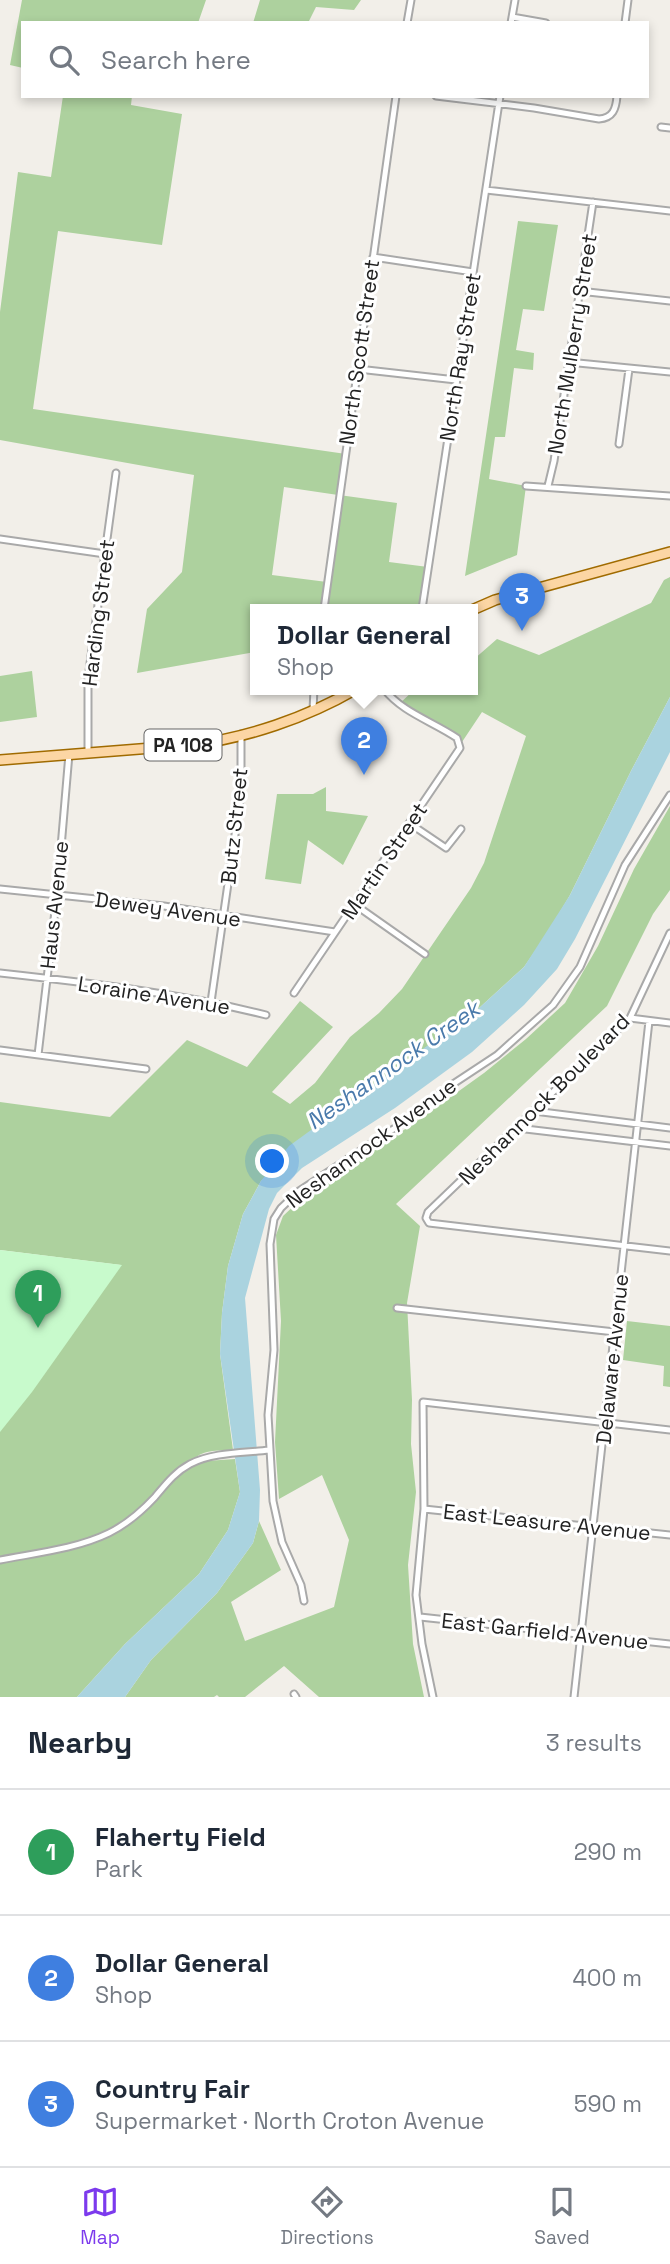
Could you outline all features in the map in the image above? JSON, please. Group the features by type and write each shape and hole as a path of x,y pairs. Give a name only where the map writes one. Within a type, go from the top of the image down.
{"main road":[{"path":"478,607 495,600 670,552"},
{"name":"PA 108","path":"0,760 190,745 241,734 313,711 344,695"}],"street":[{"path":"407,21 411,0"},
{"path":"512,20 514,0"},
{"path":"625,21 628,0"},
{"name":"North Scott Street","path":"325,604 396,98"},
{"path":"452,98 601,119 614,113 617,98"},
{"name":"North Ray Street","path":"423,604 500,98"},
{"path":"661,127 670,128"},
{"path":"486,190 670,211"},
{"name":"North Mulberry Street","path":"548,486 593,202"},
{"path":"373,257 473,272"},
{"path":"579,291 670,301"},
{"path":"568,362 670,372"},
{"path":"358,369 456,380"},
{"path":"619,444 629,369"},
{"name":"Harding Street","path":"88,753 88,678 116,473"},
{"path":"526,486 670,496"},
{"path":"0,539 105,554"},
{"path":"313,711 314,695"},
{"name":"Martin Street","path":"294,993 460,748 459,741 446,731 398,705 389,695"},
{"name":"Butz Street","path":"211,1002 240,793 241,734"},
{"name":"Haus Avenue","path":"38,1055 57,894 69,754"},
{"name":"Neshannock Avenue","path":"304,1601 275,1515 267,1450 274,1326 270,1244 277,1213 299,1191 401,1124 450,1086 497,1055 553,1005 576,974 625,865 670,795"},
{"path":"409,823 446,848 461,829"},
{"name":"Dewey Avenue","path":"0,889 57,894 335,932"},
{"path":"354,904 425,954"},
{"name":"Neshannock Boulevard","path":"624,1245 429,1223 426,1220 428,1212 630,1018 670,933"},
{"name":"Loraine Avenue","path":"0,973 106,985 211,1002 266,1015"},
{"path":"630,1018 670,1023"},
{"name":"Delaware Avenue","path":"574,1697 649,1021"},
{"path":"0,1050 146,1069"},
{"path":"534,1111 670,1128"},
{"path":"517,1128 670,1146"},
{"path":"624,1245 670,1251"},
{"path":"397,1308 615,1332"},
{"path":"433,1697 416,1595 424,1508 423,1402 670,1430"},
{"path":"0,1560 75,1545 107,1534 145,1508 173,1475 191,1463 206,1458 267,1450"},
{"name":"East Leasure Avenue","path":"424,1508 670,1535"},
{"name":"East Garfield Avenue","path":"420,1617 670,1644"}],"green space":[{"path":"22,0 206,0 199,21 21,21 21,68 10,65"},
{"path":"260,0 361,0 354,10 316,7 309,21 254,21"},
{"path":"63,98 132,98 131,105 182,114 162,245 58,231 33,409 346,454 339,495 397,503 389,562 428,567 423,604 250,604 250,653 137,673 147,609 182,572 194,475 0,440 0,312 18,172 51,177","holes":["284,487 338,495 327,582 272,575"]},
{"path":"518,221 558,225 544,311 523,309 516,350 534,353 533,370 514,368 505,437 495,437 489,479 526,486 517,555 465,576"},
{"path":"670,577 670,697 570,895 547,934 524,967 478,1009 393,1072 261,1181 243,1214 228,1266 220,1354 233,1450 205,1453 192,1462 235,1459 240,1492 228,1530 199,1574 125,1644 77,1697 0,1697 0,1400 121,1265 0,1250 0,1102 110,1117 187,1040 247,1067 300,1001 333,1027 272,1092 290,1104 315,1083 350,1037 402,989 471,888 484,863 526,736 482,712 460,745 459,741 398,705 409,695 478,695 478,656 497,639 539,655 651,603 664,580"},
{"path":"32,671 37,717 0,722 0,676"},
{"path":"326,787 326,811 368,816 343,865 308,840 301,884 265,879 277,794 313,794"},
{"path":"670,806 670,890 653,914 607,1006 396,1204 420,1226 407,1303 412,1400 411,1444 416,1492 408,1565 413,1644 424,1697 319,1697 284,1666 245,1697 125,1697 151,1660 217,1593 253,1543 259,1521 281,1570 231,1602 245,1641 334,1607 349,1540 322,1475 279,1499 275,1442 281,1321 276,1235 283,1216 299,1201 484,1073 565,1003 598,946 634,869"},
{"path":"0,1250 122,1265 32,1392 0,1432"},
{"path":"627,1321 670,1326 670,1387 663,1386 664,1366 623,1360"}],"water":[{"path":"670,697 670,752 575,939 557,969 524,1005 472,1052 395,1108 302,1168 277,1193 269,1209 245,1298 260,1490 259,1521 253,1543 217,1593 151,1660 125,1697 77,1697 125,1644 199,1574 228,1530 240,1492 220,1354 222,1313 228,1266 243,1214 261,1181 289,1146 478,1009 524,967 570,895"}],"place":[{"name":"Country Fair","path":"522,631"},
{"name":"Dollar General","path":"364,775"},
{"name":"Flaherty Field","path":"38,1328"}],"water label":[{"name":"Neshannock Creek","path":"393,1065"}]}
